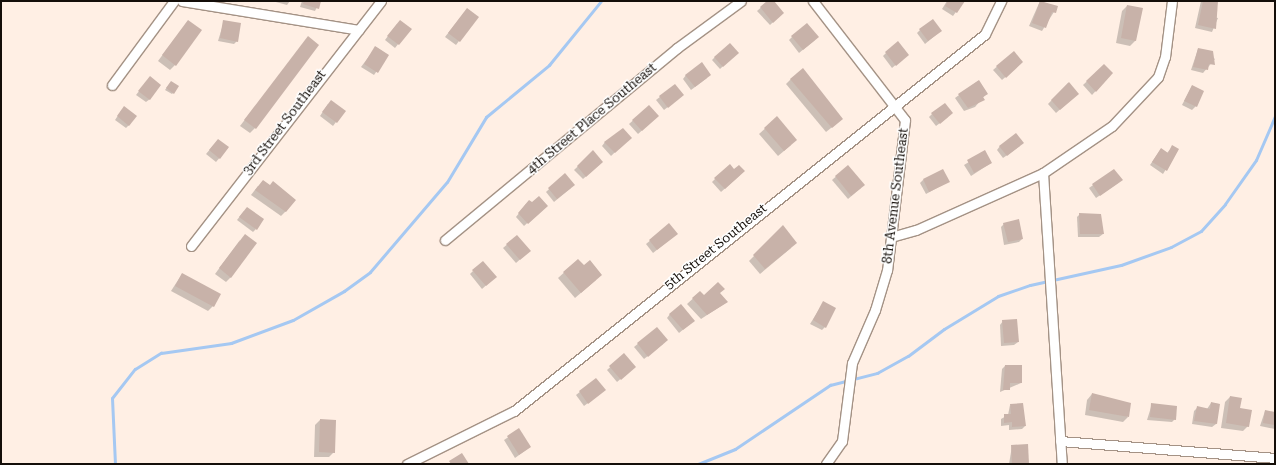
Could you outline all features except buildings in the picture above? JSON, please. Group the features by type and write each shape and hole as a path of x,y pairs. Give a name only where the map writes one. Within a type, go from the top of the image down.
{"street":[{"path":"112,85 174,1"},
{"path":"182,1 359,30"},
{"name":"3rd Street Southeast","path":"191,246 381,1"},
{"name":"4th Street Place Southeast","path":"445,240 678,48 741,1"},
{"name":"8th Avenue Southeast","path":"813,1 906,120 891,237 880,297 852,363 847,416 842,440 826,464"},
{"name":"5th Street Southeast","path":"406,464 514,411 985,34 1001,1"},
{"path":"891,237 916,230 1043,173 1108,130 1153,86 1165,57 1172,1"},
{"path":"1043,173 1062,464"},
{"path":"1060,441 1275,458"}],"waterway":[{"path":"115,464 112,398 135,369 161,353 231,343 293,320 344,291 370,272 447,182 486,117 549,65 601,1"},
{"path":"698,464 735,449 830,385 877,373 908,356 944,329 998,296 1030,285 1121,265 1171,247 1201,231 1225,204 1256,160 1275,116"}]}
